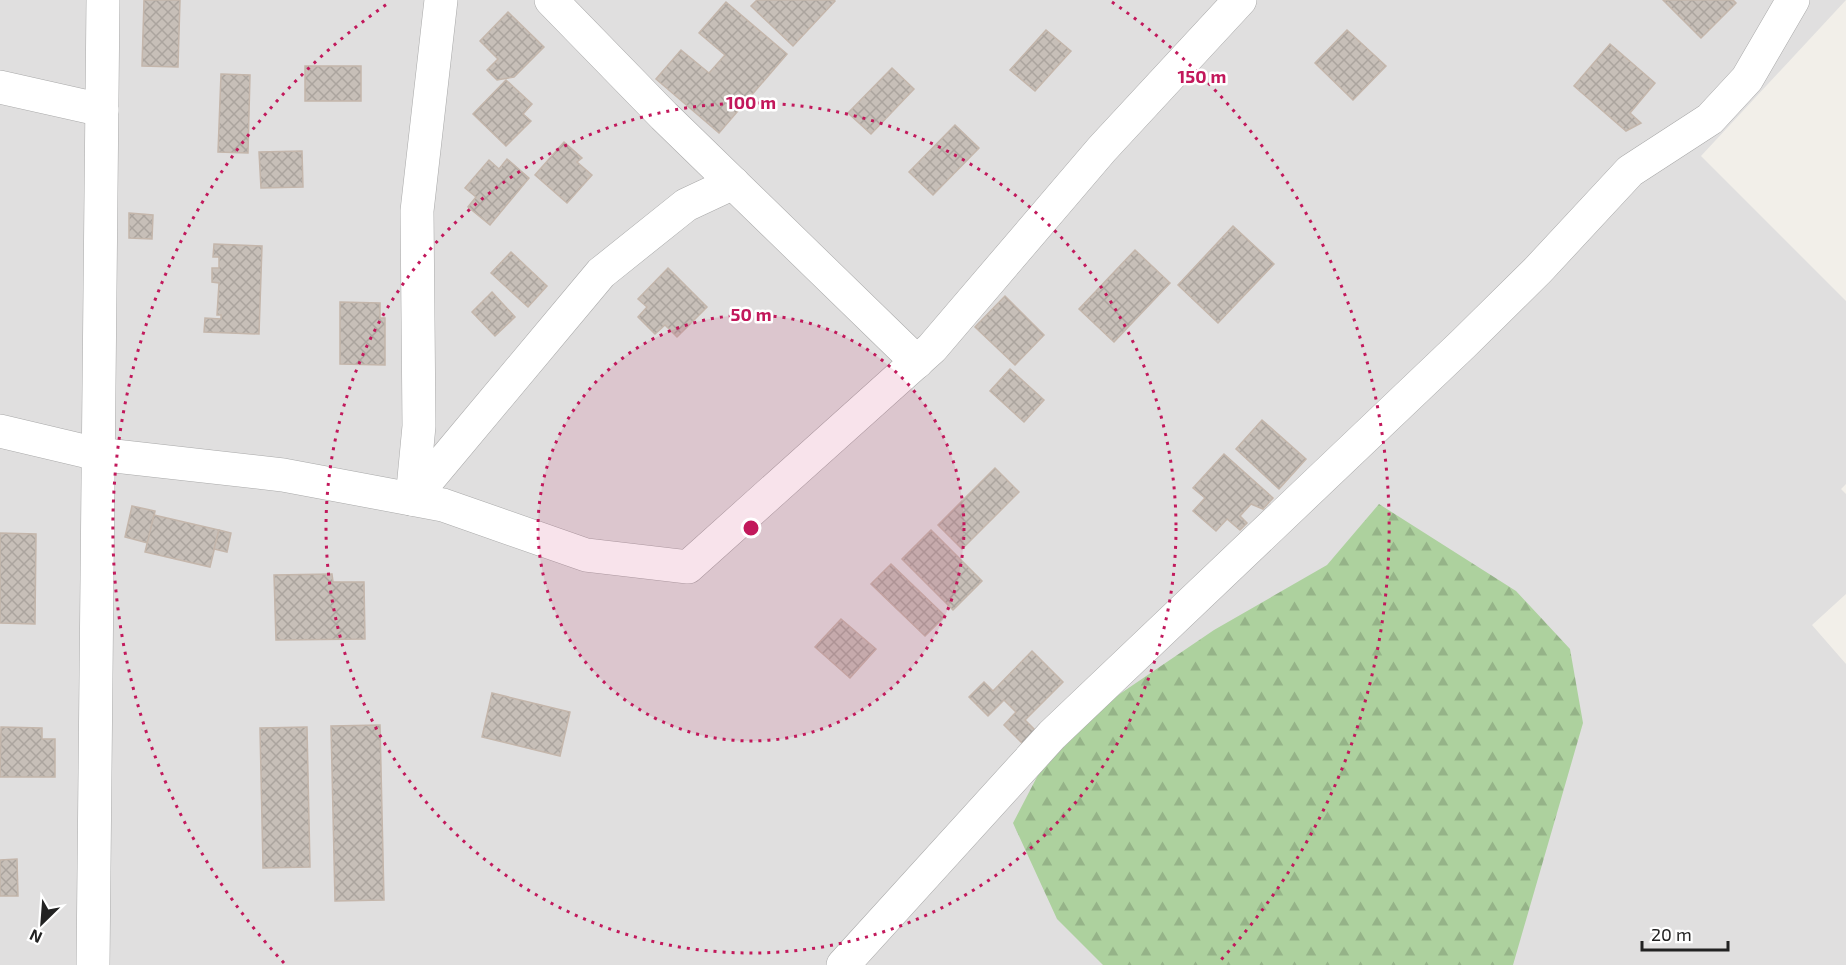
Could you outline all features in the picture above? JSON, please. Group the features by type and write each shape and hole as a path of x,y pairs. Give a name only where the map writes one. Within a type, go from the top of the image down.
{"street":[{"path":"93,965 103,0"},
{"path":"412,499 419,426 417,211 441,0"},
{"path":"551,0 664,116 917,362"},
{"path":"0,432 97,454 283,475 443,504 586,555 687,567 932,348 1102,149 1240,0"},
{"path":"843,965 1052,735 1463,344 1538,270 1630,171 1710,119 1747,79 1793,0"},
{"path":"0,87 102,110"},
{"path":"412,499 601,273 686,205 734,183"}],"shaded area":[{"path":"0,0 1846,0 1701,156 1846,301 1846,484 1841,489 1846,494 1846,594 1812,625 1846,664 1846,965 0,965"}],"green space":[{"path":"1379,504 1516,591 1570,649 1583,723 1513,965 1103,965 1057,919 1013,823 1039,773 1105,704 1214,630 1327,565"}],"building":[{"path":"144,0 180,0 178,67 142,66"},
{"path":"757,0 835,1 793,46 751,6"},
{"path":"1663,0 1733,0 1736,3 1701,38"},
{"path":"726,2 787,54 719,133 656,79 681,50 709,73 725,55 699,33"},
{"path":"508,12 544,47 514,77 497,80 487,70 498,59 480,41"},
{"path":"1046,30 1071,51 1035,91 1010,70"},
{"path":"1347,30 1386,66 1353,100 1315,63"},
{"path":"1610,44 1655,83 1630,113 1641,123 1626,131 1574,86"},
{"path":"305,66 361,66 361,101 305,101"},
{"path":"892,68 914,89 871,134 848,113"},
{"path":"221,74 250,75 248,153 218,152"},
{"path":"506,80 532,104 523,114 531,121 506,146 473,114"},
{"path":"955,125 979,148 933,195 909,172"},
{"path":"564,142 582,158 577,162 592,175 567,203 535,175"},
{"path":"302,151 303,187 261,188 259,152"},
{"path":"507,159 529,178 490,225 468,207 476,197 465,188 489,160 499,169"},
{"path":"129,213 153,215 152,239 129,238"},
{"path":"1233,226 1274,264 1218,323 1178,285"},
{"path":"214,244 262,246 259,334 204,332 205,318 221,319 221,315 217,315 219,283 212,282 212,268 219,268 219,257 213,257"},
{"path":"1135,250 1170,283 1114,342 1079,309"},
{"path":"511,252 547,286 528,307 491,273"},
{"path":"668,268 707,307 677,337 665,325 655,334 638,317 647,307 638,299"},
{"path":"492,292 515,317 495,336 472,312"},
{"path":"1005,296 1044,335 1015,365 975,327"},
{"path":"340,302 380,303 380,318 385,318 385,365 340,364"},
{"path":"1010,369 1044,400 1024,422 990,391"},
{"path":"1262,420 1306,459 1279,489 1236,449"},
{"path":"1224,454 1273,498 1263,509 1251,504 1240,516 1247,523 1240,530 1227,519 1216,531 1193,511 1205,498 1193,488"},
{"path":"995,468 1019,492 962,549 938,525"},
{"path":"132,506 155,511 148,543 125,537"},
{"path":"154,515 219,530 210,567 145,552"},
{"path":"219,530 231,533 227,552 214,549"},
{"path":"931,530 982,581 953,610 902,559"},
{"path":"0,533 36,534 35,624 0,623"},
{"path":"891,564 945,616 925,636 871,584"},
{"path":"332,574 333,582 364,582 365,639 276,640 274,575"},
{"path":"841,619 876,649 850,678 815,647"},
{"path":"1032,651 1063,682 1025,720 1036,731 1023,744 1004,725 1016,712 1004,700 988,716 969,697 984,682 993,691"},
{"path":"492,693 570,712 560,756 482,737"},
{"path":"380,725 384,900 335,901 331,726"},
{"path":"1,727 42,728 42,739 55,739 55,777 0,777"},
{"path":"307,727 310,867 263,868 260,728"},
{"path":"17,859 18,896 0,896 0,860"}]}
